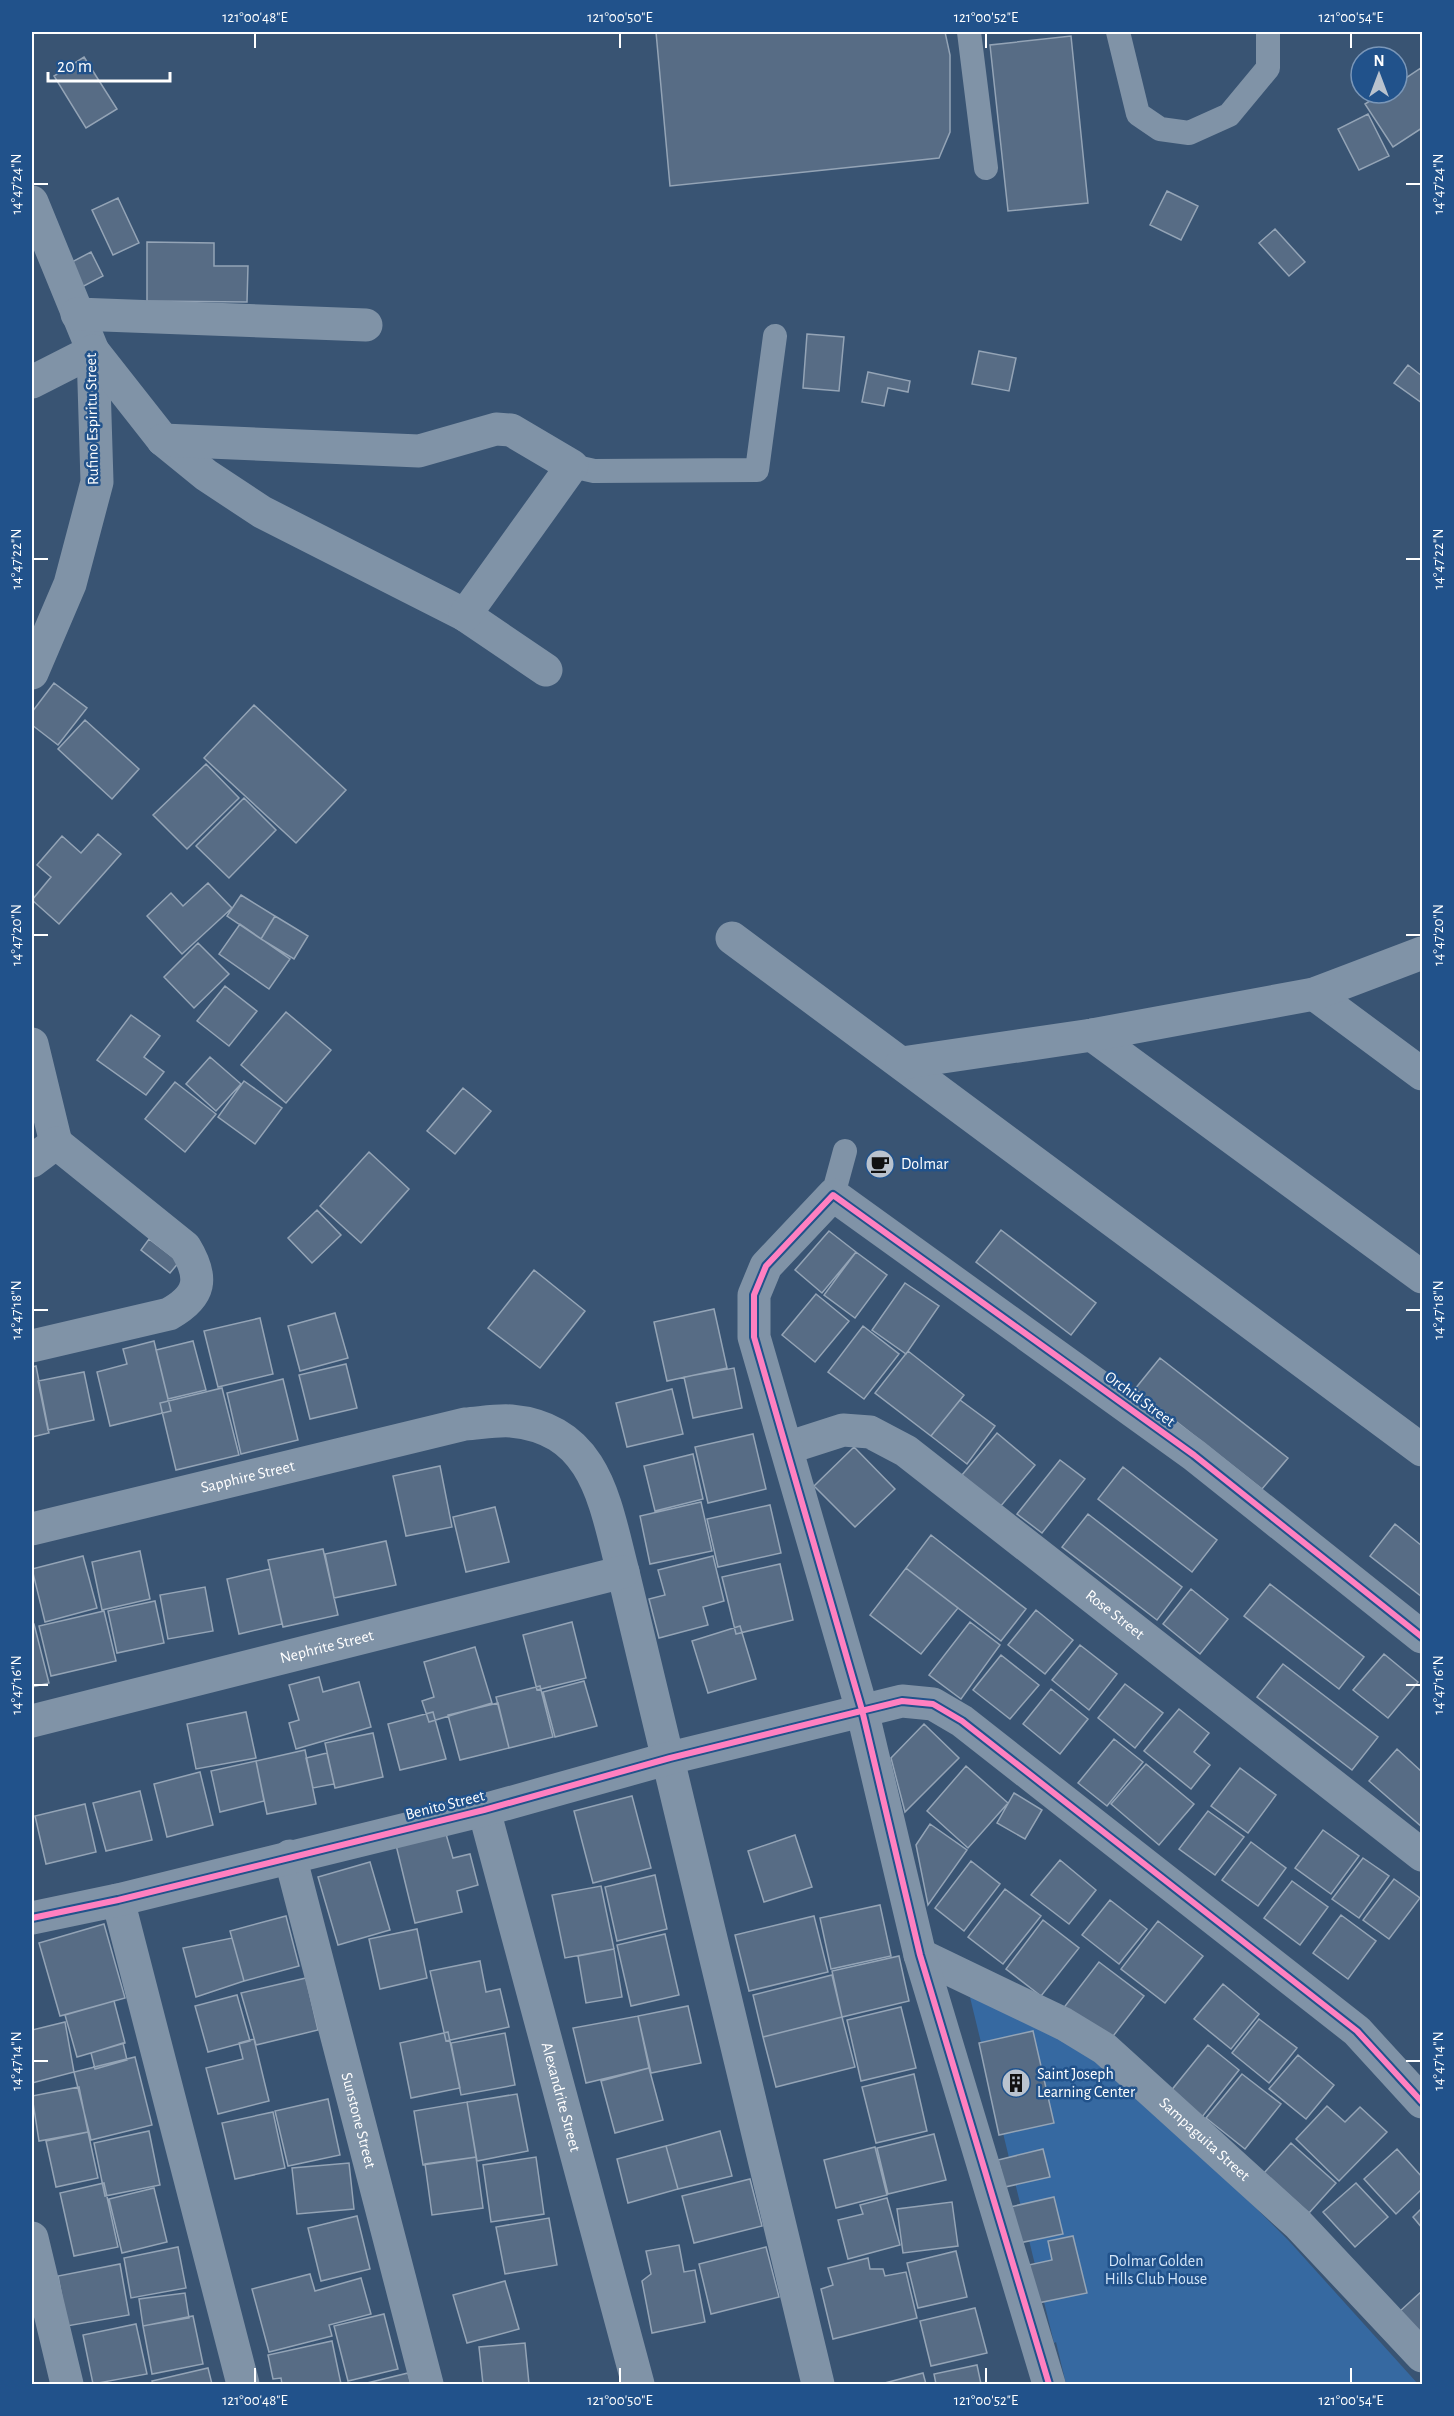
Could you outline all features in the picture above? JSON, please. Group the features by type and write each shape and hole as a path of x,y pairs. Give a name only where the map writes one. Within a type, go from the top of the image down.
{"street":[{"name":"Rufino Espiritu Street","path":"32,202 93,351 97,482 70,584 32,673"},
{"path":"78,314 366,324"},
{"path":"32,382 93,351 163,440 206,475 262,512 465,615 546,670"},
{"path":"163,440 419,451 496,429 511,430 572,466 465,615"},
{"path":"732,938 1422,1450"},
{"path":"903,1063 1092,1035 1314,994 1422,953"},
{"path":"1314,994 1422,1074"},
{"path":"1092,1035 1422,1277"},
{"path":"32,1044 44,1152 185,1247 196,1265 197,1285 187,1304 169,1314 32,1346"},
{"path":"833,1195 766,1266 754,1295 754,1337 862,1710 920,1955 1050,2385"},
{"name":"Orchid Street","path":"833,1195 1194,1455 1422,1637"},
{"name":"Sapphire Street","path":"32,1528 465,1424 511,1421 555,1432 585,1460 600,1485 670,1758 818,2385"},
{"name":"Rose Street","path":"787,1448 843,1430 870,1432 906,1452 1422,1855"},
{"name":"Nephrite Street","path":"32,1721 623,1572"},
{"name":"Benito Street","path":"32,1918 118,1900 484,1810 670,1758 862,1710 902,1701 933,1704 962,1721 1357,2031 1422,2102"},
{"name":"Alexandrite Street","path":"484,1810 638,2385"},
{"name":"Sunstone Street","path":"290,1856 427,2385"},
{"path":"118,1900 243,2385"},
{"name":"Sampaguita Street","path":"920,1955 1064,2024 1105,2049 1298,2224 1422,2356"},
{"path":"32,2238 40,2303 67,2385"}],"lane":[{"path":"969,32 986,168"},
{"path":"1118,32 1138,114 1160,129 1189,133 1229,115 1268,68 1268,32"},
{"path":"572,466 594,471 757,470 775,336"},
{"path":"833,1195 845,1151"}],"green space":[{"name":"Dolmar Golden Hills Club House","path":"968,1989 1087,2040 1289,2241 1418,2384 1066,2384"}],"building":[{"path":"656,32 945,32 950,55 950,132 939,158 670,186"},
{"path":"1071,36 1088,203 1008,211 990,45"},
{"path":"84,57 117,109 86,128 54,76"},
{"path":"1421,68 1422,128 1393,147 1366,105 1409,105 1409,76"},
{"path":"1368,114 1389,156 1359,170 1338,129"},
{"path":"1167,191 1198,206 1181,240 1150,225"},
{"path":"118,198 139,243 113,255 92,210"},
{"path":"1275,229 1305,262 1289,276 1259,243"},
{"path":"147,242 214,243 214,266 248,266 247,302 147,301"},
{"path":"91,252 103,276 80,288 68,264"},
{"path":"807,334 844,337 839,391 803,388"},
{"path":"979,351 1016,358 1009,391 972,384"},
{"path":"1408,365 1422,376 1422,403 1394,383"},
{"path":"868,372 910,381 908,392 888,388 884,406 862,402"},
{"path":"54,683 87,708 58,745 32,725 32,712"},
{"path":"254,705 346,790 296,843 204,758"},
{"path":"85,720 139,769 112,799 58,749"},
{"path":"206,764 239,798 187,849 153,815"},
{"path":"244,798 276,830 229,878 196,846"},
{"path":"98,834 121,854 59,924 32,900 51,877 37,865 62,836 81,853"},
{"path":"208,883 232,908 182,954 147,916 171,893 183,906"},
{"path":"241,895 275,916 261,939 227,916"},
{"path":"275,916 308,936 294,959 261,939"},
{"path":"240,924 290,959 269,989 219,954"},
{"path":"198,943 229,974 194,1008 164,977"},
{"path":"225,986 257,1011 229,1046 197,1021"},
{"path":"286,1012 331,1050 286,1103 241,1065"},
{"path":"131,1015 160,1036 144,1057 164,1072 146,1095 97,1060"},
{"path":"210,1057 241,1084 216,1111 186,1084"},
{"path":"244,1081 282,1108 255,1144 218,1117"},
{"path":"175,1082 216,1114 185,1152 145,1119"},
{"path":"463,1088 491,1111 455,1154 427,1131"},
{"path":"369,1152 409,1189 361,1243 320,1206"},
{"path":"317,1210 341,1235 312,1263 288,1238"},
{"path":"1001,1230 1096,1303 1071,1335 976,1262"},
{"path":"829,1231 856,1252 822,1293 795,1270"},
{"path":"149,1239 179,1262 170,1273 141,1250"},
{"path":"856,1252 887,1275 855,1318 824,1295"},
{"path":"534,1270 585,1311 540,1368 488,1328"},
{"path":"905,1283 939,1306 906,1354 872,1330"},
{"path":"816,1294 849,1321 815,1362 782,1335"},
{"path":"714,1309 727,1368 667,1381 654,1322"},
{"path":"335,1313 348,1358 300,1371 288,1326"},
{"path":"260,1318 273,1374 218,1387 204,1331"},
{"path":"863,1326 899,1354 864,1399 828,1372"},
{"path":"154,1341 171,1411 110,1426 97,1372 127,1364 123,1349"},
{"path":"193,1341 206,1390 168,1399 156,1350"},
{"path":"908,1351 964,1395 931,1436 875,1393"},
{"path":"1160,1358 1288,1458 1262,1489 1135,1389"},
{"path":"346,1364 357,1408 310,1419 299,1375"},
{"path":"36,1366 49,1433 32,1437 32,1367"},
{"path":"734,1368 742,1408 693,1418 684,1377"},
{"path":"84,1372 94,1420 48,1430 38,1381"},
{"path":"283,1379 298,1440 241,1454 227,1393"},
{"path":"222,1388 239,1455 176,1470 160,1403"},
{"path":"672,1389 683,1434 627,1447 616,1403"},
{"path":"960,1400 995,1426 967,1464 931,1436"},
{"path":"997,1433 1035,1465 1000,1507 962,1475"},
{"path":"753,1434 766,1489 708,1503 695,1447"},
{"path":"854,1447 895,1489 855,1527 814,1486"},
{"path":"693,1454 703,1499 655,1511 644,1466"},
{"path":"1060,1460 1085,1479 1042,1533 1017,1514"},
{"path":"440,1466 452,1527 406,1536 393,1476"},
{"path":"1123,1467 1217,1540 1192,1572 1098,1499"},
{"path":"701,1502 712,1551 650,1564 640,1516"},
{"path":"770,1505 781,1553 718,1567 707,1519"},
{"path":"495,1507 509,1562 466,1572 453,1517"},
{"path":"1088,1514 1182,1587 1157,1620 1062,1547"},
{"path":"1395,1524 1422,1546 1422,1597 1370,1556"},
{"path":"931,1535 1026,1609 1001,1641 906,1568"},
{"path":"386,1541 396,1585 334,1598 325,1554"},
{"path":"323,1549 338,1615 283,1627 268,1560"},
{"path":"140,1551 150,1599 102,1610 92,1562"},
{"path":"83,1556 97,1608 45,1622 32,1569"},
{"path":"713,1556 724,1601 703,1607 708,1625 659,1638 649,1599 665,1595 658,1570"},
{"path":"780,1564 793,1620 736,1634 722,1577"},
{"path":"906,1568 958,1608 921,1654 870,1615"},
{"path":"270,1569 282,1624 239,1634 227,1579"},
{"path":"1270,1584 1364,1657 1339,1689 1244,1616"},
{"path":"205,1587 213,1631 168,1639 160,1595"},
{"path":"1191,1589 1228,1619 1200,1654 1163,1624"},
{"path":"155,1601 164,1643 117,1653 108,1611"},
{"path":"1036,1610 1073,1640 1045,1674 1008,1645"},
{"path":"104,1611 116,1661 51,1676 39,1626"},
{"path":"572,1622 586,1678 537,1690 523,1635"},
{"path":"970,1622 1000,1645 961,1699 929,1675"},
{"path":"32,1624 34,1624 49,1683 32,1687"},
{"path":"740,1626 756,1679 708,1693 692,1641"},
{"path":"1080,1645 1117,1674 1089,1710 1052,1680"},
{"path":"475,1647 492,1703 429,1722 422,1701 434,1697 424,1662"},
{"path":"1384,1654 1418,1682 1388,1718 1353,1690"},
{"path":"1001,1655 1039,1685 1010,1719 973,1690"},
{"path":"1283,1664 1378,1737 1352,1770 1257,1697"},
{"path":"319,1677 323,1692 359,1682 371,1727 296,1749 289,1723 299,1720 289,1685"},
{"path":"584,1681 597,1726 555,1737 543,1692"},
{"path":"1125,1684 1163,1713 1135,1748 1098,1718"},
{"path":"540,1686 553,1737 509,1748 496,1697"},
{"path":"1051,1689 1088,1719 1060,1754 1023,1724"},
{"path":"498,1703 509,1748 460,1760 448,1715"},
{"path":"1179,1709 1209,1733 1194,1752 1210,1765 1191,1789 1144,1751"},
{"path":"246,1712 256,1758 196,1769 187,1724"},
{"path":"433,1712 446,1759 400,1770 388,1724"},
{"path":"924,1724 959,1758 905,1812 891,1758"},
{"path":"373,1733 383,1777 335,1788 325,1743"},
{"path":"1114,1739 1143,1762 1107,1806 1078,1783"},
{"path":"1397,1749 1422,1772 1422,1827 1369,1781"},
{"path":"305,1750 316,1804 267,1814 256,1761"},
{"path":"327,1753 334,1784 313,1788 306,1758"},
{"path":"256,1761 264,1801 220,1812 211,1771"},
{"path":"1146,1764 1194,1804 1159,1845 1111,1804"},
{"path":"966,1766 1008,1803 968,1848 927,1811"},
{"path":"1240,1768 1276,1795 1248,1833 1211,1806"},
{"path":"200,1772 213,1825 167,1837 154,1784"},
{"path":"140,1791 152,1840 106,1851 93,1803"},
{"path":"1014,1793 1042,1810 1025,1839 997,1823"},
{"path":"632,1796 651,1868 593,1883 574,1811"},
{"path":"85,1804 96,1852 46,1864 35,1816"},
{"path":"1208,1811 1244,1837 1215,1875 1179,1849"},
{"path":"930,1824 967,1850 928,1905 916,1845"},
{"path":"1323,1830 1359,1856 1331,1894 1295,1868"},
{"path":"446,1834 453,1858 470,1854 478,1885 457,1891 462,1912 415,1923 396,1845"},
{"path":"795,1835 812,1887 764,1902 748,1851"},
{"path":"1251,1842 1286,1868 1258,1906 1222,1880"},
{"path":"1363,1858 1389,1876 1359,1918 1332,1899"},
{"path":"1060,1860 1096,1890 1069,1924 1031,1895"},
{"path":"971,1861 1000,1884 964,1931 935,1908"},
{"path":"370,1862 390,1930 338,1945 318,1877"},
{"path":"655,1875 667,1929 617,1941 605,1887"},
{"path":"1394,1879 1420,1898 1389,1939 1363,1920"},
{"path":"1292,1881 1328,1907 1300,1945 1264,1918"},
{"path":"601,1886 614,1949 565,1958 552,1895"},
{"path":"1005,1889 1041,1916 1003,1964 968,1937"},
{"path":"1110,1900 1147,1929 1119,1964 1082,1935"},
{"path":"880,1905 891,1956 831,1969 820,1918"},
{"path":"1341,1915 1376,1941 1348,1979 1313,1953"},
{"path":"286,1916 299,1966 244,1981 230,1931"},
{"path":"814,1916 828,1972 749,1991 735,1935"},
{"path":"1043,1920 1079,1948 1041,1996 1006,1969"},
{"path":"1158,1921 1203,1956 1165,2003 1121,1969"},
{"path":"104,1924 125,1998 60,2016 39,1943"},
{"path":"417,1929 427,1978 380,1989 369,1939"},
{"path":"665,1934 679,1995 631,2006 617,1945"},
{"path":"232,1938 244,1981 196,1997 183,1948"},
{"path":"614,1949 622,1997 586,2003 578,1956"},
{"path":"899,1956 909,2001 842,2017 832,1971"},
{"path":"480,1961 486,1992 500,1989 509,2027 446,2041 430,1971"},
{"path":"1099,1962 1144,1996 1107,2044 1062,2010"},
{"path":"832,1975 842,2017 763,2037 753,1995"},
{"path":"306,1978 318,2030 256,2045 241,1993"},
{"path":"1223,1984 1259,2014 1231,2049 1194,2019"},
{"path":"237,1995 250,2041 208,2052 195,2006"},
{"path":"114,2001 125,2043 77,2057 65,2015"},
{"path":"688,2006 701,2063 651,2073 638,2016"},
{"path":"901,2007 916,2068 861,2081 847,2020"},
{"path":"638,2016 649,2068 586,2083 573,2028"},
{"path":"842,2017 855,2067 776,2087 763,2037"},
{"path":"1259,2019 1297,2048 1269,2083 1232,2053"},
{"path":"65,2022 74,2072 32,2083 32,2030"},
{"name":"Saint Joseph Learning Center","path":"1033,2031 1054,2123 999,2135 979,2043"},
{"path":"448,2032 460,2088 411,2098 400,2043"},
{"path":"505,2033 515,2085 461,2095 451,2043"},
{"path":"254,2039 269,2101 218,2114 206,2068 243,2059 239,2043"},
{"path":"123,2043 127,2060 95,2069 91,2053"},
{"path":"1208,2045 1239,2070 1202,2117 1170,2092"},
{"path":"1298,2055 1334,2085 1306,2119 1269,2089"},
{"path":"135,2057 152,2125 91,2140 74,2072"},
{"path":"649,2068 663,2120 615,2133 601,2081"},
{"path":"914,2074 927,2131 876,2143 862,2087"},
{"path":"1242,2074 1281,2104 1245,2149 1206,2118"},
{"path":"79,2087 88,2132 39,2141 32,2096"},
{"path":"517,2094 528,2151 477,2161 467,2102"},
{"path":"328,2099 340,2155 288,2166 275,2111"},
{"path":"467,2102 476,2157 423,2165 414,2111"},
{"path":"1327,2106 1345,2122 1360,2107 1387,2132 1339,2181 1296,2139"},
{"path":"273,2112 285,2168 235,2179 222,2123"},
{"path":"149,2131 160,2185 105,2196 94,2143"},
{"path":"720,2131 732,2176 678,2189 666,2146"},
{"path":"88,2132 98,2178 56,2187 46,2141"},
{"path":"934,2134 946,2180 888,2194 877,2148"},
{"path":"1291,2143 1336,2183 1309,2213 1264,2173"},
{"path":"666,2146 678,2189 628,2203 617,2159"},
{"path":"875,2147 887,2195 836,2208 824,2160"},
{"path":"1043,2149 1050,2177 1005,2187 998,2160"},
{"path":"1397,2149 1422,2177 1422,2189 1396,2214 1364,2179"},
{"path":"476,2157 483,2208 432,2215 425,2164"},
{"path":"536,2157 544,2214 491,2222 483,2165"},
{"path":"349,2163 354,2209 297,2214 292,2168"},
{"path":"750,2179 762,2226 694,2243 682,2196"},
{"path":"104,2183 118,2247 74,2256 60,2193"},
{"path":"1356,2183 1388,2217 1355,2247 1323,2212"},
{"path":"154,2188 167,2242 122,2253 109,2199"},
{"path":"1054,2197 1063,2234 1019,2243 1010,2207"},
{"path":"887,2198 900,2245 848,2259 838,2220 863,2214 860,2205"},
{"path":"952,2202 958,2246 903,2253 897,2209"},
{"path":"1422,2208 1422,2228 1413,2217"},
{"path":"357,2216 370,2269 321,2281 308,2228"},
{"path":"549,2218 557,2265 505,2274 496,2227"},
{"path":"1073,2236 1087,2293 1033,2304 1024,2266 1052,2260 1048,2241"},
{"path":"679,2245 684,2272 695,2270 705,2322 652,2333 642,2281 651,2274 646,2251"},
{"path":"178,2247 186,2288 131,2298 124,2258"},
{"path":"766,2247 779,2297 711,2314 699,2264"},
{"path":"956,2251 967,2297 918,2308 907,2263"},
{"path":"868,2258 870,2269 883,2269 885,2276 906,2272 917,2318 833,2339 821,2289 833,2285 828,2268"},
{"path":"120,2264 129,2315 67,2326 58,2276"},
{"path":"310,2274 315,2291 361,2278 371,2314 329,2325 332,2336 269,2352 252,2289"},
{"path":"505,2281 519,2329 467,2343 453,2295"},
{"path":"1422,2291 1422,2339 1399,2312"},
{"path":"185,2293 189,2318 143,2326 139,2299"},
{"path":"975,2308 987,2353 931,2366 920,2321"},
{"path":"384,2314 398,2369 348,2381 334,2326"},
{"path":"193,2316 203,2364 152,2374 143,2326"},
{"path":"136,2324 147,2374 93,2384 83,2335"},
{"path":"332,2341 341,2384 282,2384 281,2378 273,2379 268,2355"},
{"path":"525,2343 529,2384 483,2384 479,2347"},
{"path":"977,2365 981,2384 936,2384 934,2374"},
{"path":"208,2368 212,2384 153,2384 152,2381"},
{"path":"408,2373 411,2384 363,2384"},
{"path":"923,2373 926,2384 881,2384"}],"cycle path":[{"path":"1049,2384 920,1955 862,1710 754,1337 754,1295 766,1266 833,1195 1194,1455 1422,1637"},
{"path":"32,1918 118,1900 484,1810 670,1758 902,1701 933,1704 962,1721 1357,2031 1422,2102"}],"place":[{"name":"Dolmar","path":"880,1164"},
{"name":"Saint Joseph Learning Center","path":"1016,2083"}]}
